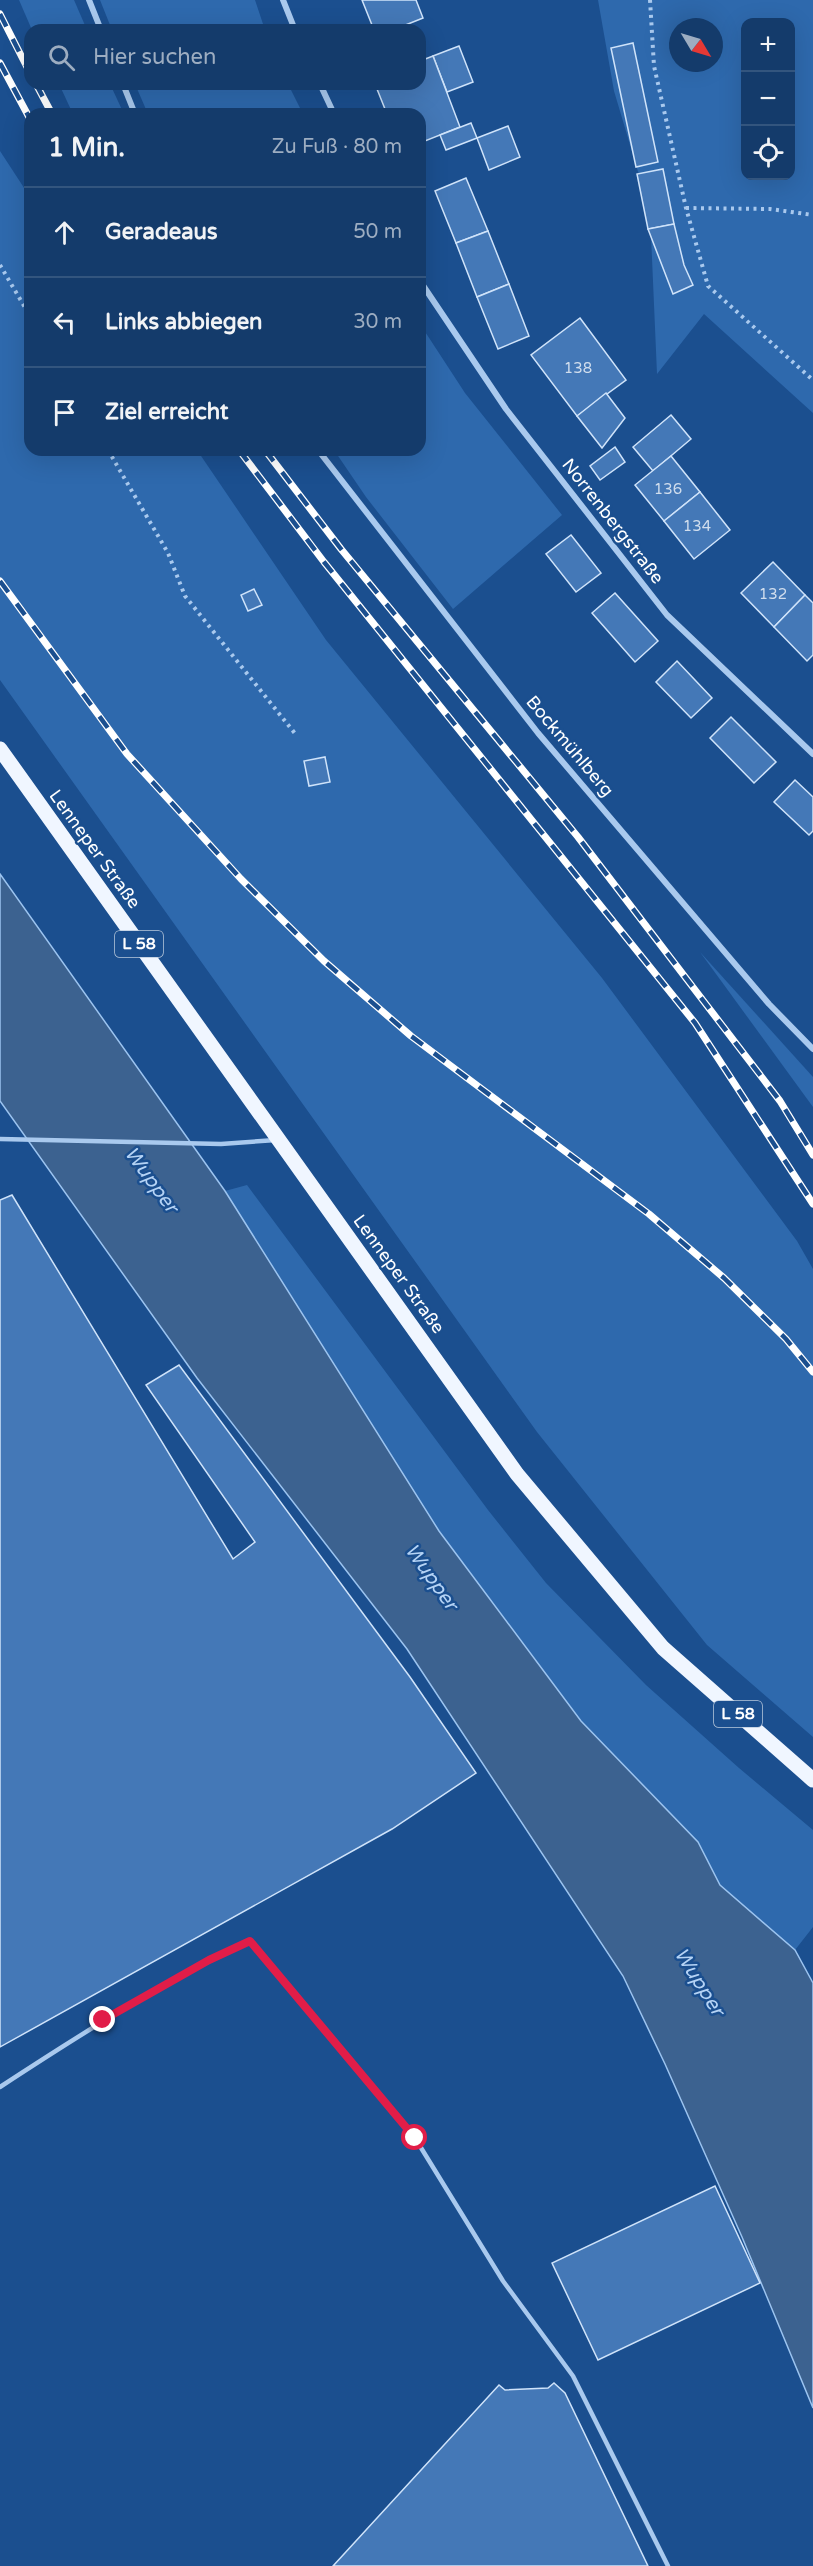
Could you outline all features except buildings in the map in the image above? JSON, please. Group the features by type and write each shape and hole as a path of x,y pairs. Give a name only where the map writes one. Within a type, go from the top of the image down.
{"main road":[{"name":"Lenneper Straße","path":"0,749 510,1464 663,1648 813,1780"}],"street":[{"path":"88,0 98,24"},
{"path":"283,0 293,24"},
{"path":"125,90 133,108"},
{"path":"323,90 331,108"},
{"name":"Norrenbergstraße","path":"426,290 506,409 667,615 813,754"},
{"name":"Bockmühlberg","path":"323,456 538,733 769,1004 813,1048"}],"lane":[{"path":"0,1139 222,1144 279,1139"},
{"path":"0,2087 103,2020 209,1960 250,1941 415,2138 503,2281 573,2376 668,2566"}],"path":[{"path":"650,0 654,66 686,208 708,286 813,380"},
{"path":"686,208 770,209 813,214"},
{"path":"0,265 24,306"},
{"path":"111,456 168,553 185,596 297,736"}],"shaded area":[{"path":"19,0 74,0 84,24 29,24"},
{"path":"100,0 255,0 263,24 110,24"},
{"path":"598,0 813,0 813,413 704,314 657,374 650,212 614,91"},
{"path":"62,90 113,90 121,108 70,108"},
{"path":"138,90 291,90 300,108 145,108"},
{"path":"0,151 24,188 24,456 201,456 326,640 602,978 797,1241 813,1269 813,1737 707,1645 537,1432 0,680"},
{"path":"426,333 465,393 562,515 453,609 366,497 338,456 426,456"},
{"path":"700,952 813,1077 813,1107"},
{"path":"247,1185 488,1510 546,1583 646,1685 813,1830 813,1927 795,1950 720,1885 698,1842 581,1721 439,1531 225,1191"}],"water":[{"name":"Wupper","path":"0,874 225,1191 439,1531 581,1721 698,1842 720,1885 795,1950 813,1983 813,2408 742,2237 623,1976 407,1649 197,1378 0,1101"}],"railway":[{"path":"0,14 24,61"},
{"path":"0,63 24,108"},
{"path":"39,90 49,108"},
{"path":"244,456 324,562 695,1023 813,1204"},
{"path":"270,456 341,549 578,837 780,1101 813,1155"},
{"path":"0,581 127,754 241,879 324,961 411,1036 649,1214 724,1278 786,1339 813,1372"}],"route":[{"path":"103,2020 209,1960 250,1941 415,2138"}]}
